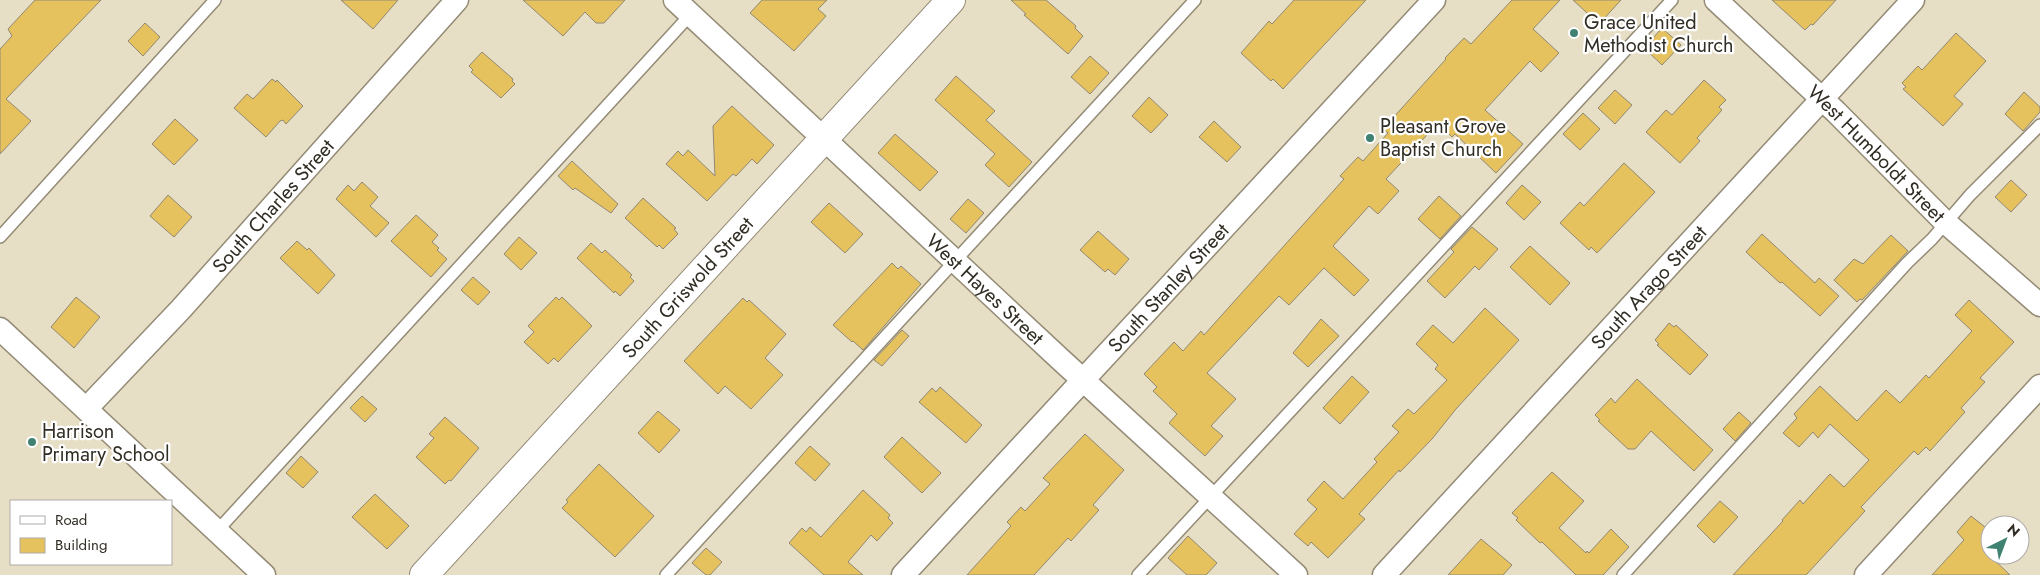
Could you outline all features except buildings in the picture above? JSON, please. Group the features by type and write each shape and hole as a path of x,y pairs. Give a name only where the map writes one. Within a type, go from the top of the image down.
{"street":[{"name":"South Charles Street","path":"86,409 182,309 457,0"},
{"name":"South Stanley Street","path":"903,575 1434,0"},
{"name":"West Humboldt Street","path":"1716,0 1822,99 1945,222 2040,305"},
{"name":"South Arago Street","path":"1384,575 1913,0"},
{"name":"South Griswold Street","path":"424,575 823,139 941,4"},
{"name":"West Hayes Street","path":"683,7 954,261 1296,575"},
{"path":"0,329 264,575"},
{"path":"1866,575 2040,386"}],"lane":[{"path":"0,237 215,0"},
{"path":"666,575 1195,0"},
{"path":"1138,575 1672,0"},
{"path":"217,531 683,7"},
{"path":"1622,575 1945,222 2040,125"}],"place":[{"name":"Grace United Methodist Church","path":"1574,33"},
{"name":"Pleasant Grove Baptist Church","path":"1370,138"},
{"name":"Harrison Primary School","path":"32,442"}]}
